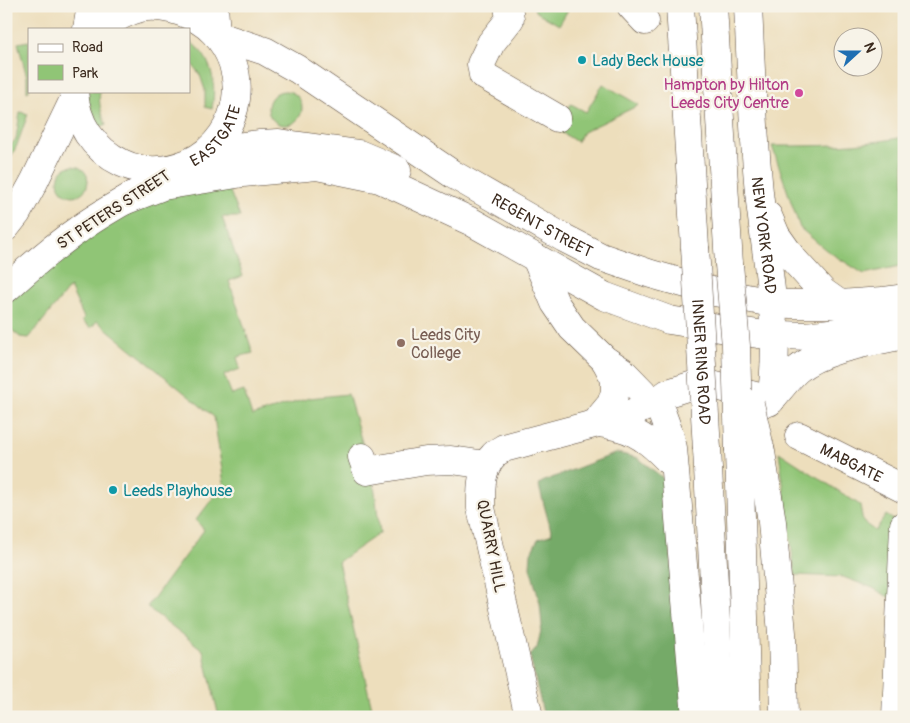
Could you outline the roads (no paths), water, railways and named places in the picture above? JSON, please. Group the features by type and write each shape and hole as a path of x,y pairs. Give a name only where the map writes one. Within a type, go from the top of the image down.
{"main road":[{"path":"87,28 91,6"},
{"path":"214,6 217,35"},
{"path":"508,6 510,19 491,44 481,64 483,75 557,118"},
{"name":"INNER RING ROAD","path":"680,6 721,717"},
{"name":"INNER RING ROAD","path":"712,6 729,264 736,346 749,452"},
{"name":"NEW YORK ROAD","path":"748,6 759,194 774,336 774,378 771,400"},
{"name":"EASTGATE","path":"74,95 81,123 94,143 111,158 131,167 153,171 187,164 216,144 229,125 236,105 237,84 234,64 217,35 206,24 192,15 169,8 143,7 116,17 101,28"},
{"name":"REGENT STREET","path":"217,35 266,51 454,175 601,257 714,292 772,303 840,304 904,298"},
{"path":"10,219 34,182 74,95"},
{"name":"REGENT STREET","path":"187,164 221,149 260,144 279,143 359,154 430,186 470,221"},
{"name":"ST PETERS STREET","path":"6,289 76,230 187,164"},
{"name":"REGENT STREET","path":"124,201 164,186 243,172 316,166 380,178 470,221 604,296 669,320 774,336 807,336 904,323"},
{"path":"759,194 776,235 787,251 823,292 840,304"},
{"path":"536,258 555,303 572,328 604,360 622,371 654,403 661,412 669,433 674,466 696,717"},
{"path":"747,717 750,421 797,370 814,360 848,347 904,335"},
{"path":"598,423 611,404 615,392 615,379 604,360"},
{"path":"362,457 366,471 426,461 451,460 487,465 493,455 504,448 628,415 654,403 668,393 690,386 708,384 771,400"},
{"path":"598,423 620,427 638,434 651,443 674,466"},
{"name":"MABGATE","path":"799,436 904,489"},
{"path":"749,452 772,522 781,624 784,717"},
{"name":"QUARRY HILL","path":"487,465 482,484 481,508 529,717"},
{"path":"896,717 904,525"}],"place":[{"name":"Lady Beck House","path":"582,60"},
{"name":"Hampton by Hilton Leeds City Centre","path":"799,93"},
{"name":"Leeds City College","path":"401,343"},
{"name":"Leeds Playhouse","path":"113,490"}]}
